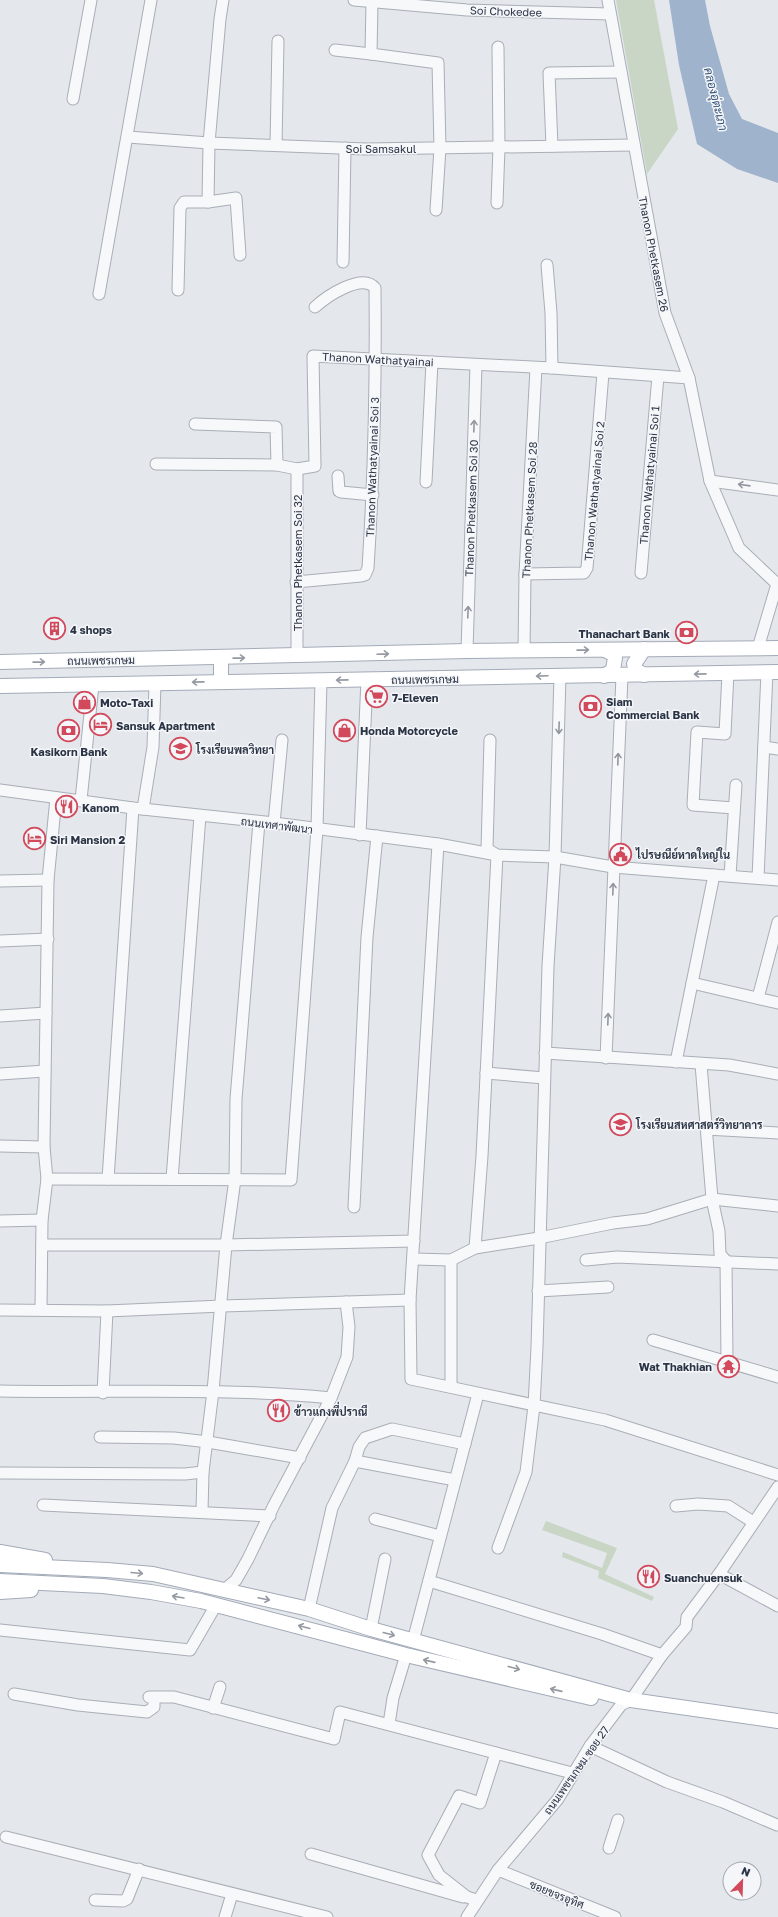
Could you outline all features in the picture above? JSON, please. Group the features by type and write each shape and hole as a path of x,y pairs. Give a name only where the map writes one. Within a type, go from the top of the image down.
{"main road":[{"name":"ถนนเพชรเกษม","path":"3,662 467,651 778,648"},
{"path":"644,649 634,664 636,670 644,675"},
{"path":"604,676 612,670 615,658 613,654 605,650"},
{"path":"220,682 221,658"},
{"path":"3,662 3,686"},
{"name":"ถนนเพชรเกษม","path":"3,686 622,676 772,672"},
{"path":"0,1552 107,1570"},
{"path":"0,1565 107,1570 153,1574 309,1609 371,1629 626,1703 778,1721"},
{"path":"0,1581 103,1586 151,1592 216,1605 406,1655 626,1703 778,1731"},
{"path":"0,1592 103,1586"}],"street":[{"path":"73,99 91,0"},
{"path":"99,294 128,137 151,0"},
{"path":"208,202 209,143 223,0"},
{"name":"Soi Chokedee","path":"354,0 467,10 610,14"},
{"name":"Thanon Phetkasem 26","path":"608,0 665,313 689,378 710,481 738,548 777,582 758,648"},
{"path":"371,54 372,2"},
{"path":"276,146 278,41"},
{"path":"497,203 500,147 498,47"},
{"path":"335,50 438,63 440,148 436,210"},
{"path":"552,146 549,72 621,72"},
{"name":"Soi Samsakul","path":"128,137 209,143 345,148 634,145"},
{"path":"343,262 345,148"},
{"path":"178,290 180,208 184,202 208,202 236,198 240,255"},
{"path":"547,265 551,313 552,368"},
{"name":"Thanon Wathatyainai Soi 3","path":"296,582 365,575 368,568 376,359 374,286 365,283 346,286 326,296 315,307"},
{"name":"Thanon Wathatyainai","path":"156,464 277,465 297,469 315,466 313,356 552,368 603,373 689,378"},
{"path":"426,482 432,362"},
{"name":"Thanon Phetkasem Soi 30","path":"467,651 476,365"},
{"name":"Thanon Phetkasem Soi 28","path":"524,651 525,574 536,368"},
{"name":"Thanon Wathatyainai Soi 2","path":"525,574 584,574 587,568 603,373"},
{"name":"Thanon Wathatyainai Soi 1","path":"641,573 658,376"},
{"path":"195,424 276,427 277,465"},
{"name":"Thanon Phetkasem Soi 32","path":"297,469 297,656"},
{"path":"338,476 339,491 372,494"},
{"path":"710,481 778,490"},
{"path":"758,878 764,747 772,672"},
{"path":"728,673 725,734 697,732 693,805 734,808"},
{"path":"498,1548 526,1472 534,1406 544,1078 548,966 555,857 560,676"},
{"path":"606,1058 622,676"},
{"path":"360,835 367,680"},
{"path":"48,1179 291,1180 317,829 321,681"},
{"path":"108,1179 138,809 153,747 156,683"},
{"path":"81,800 93,685"},
{"path":"274,823 282,740"},
{"path":"475,1248 486,1073 497,855 487,849 490,740"},
{"path":"764,747 778,749"},
{"path":"730,876 736,785"},
{"name":"ถนนเทศาพัฒนา","path":"0,790 138,809 274,823 377,836 438,844 497,855 555,857 614,867 778,880"},
{"path":"41,1310 42,1220 48,1179 44,1147 48,880 56,798"},
{"path":"172,1179 200,816"},
{"path":"202,1511 203,1472 208,1442 222,1306 226,1245 235,1180 236,1099 259,822"},
{"path":"354,1208 367,937 377,836"},
{"path":"438,844 414,1259 410,1300 411,1379 605,1420 778,1476"},
{"path":"676,1062 714,875"},
{"path":"0,881 48,880"},
{"path":"758,998 776,940 778,922"},
{"path":"0,941 48,939"},
{"path":"692,983 778,1003"},
{"path":"0,1016 46,1013"},
{"path":"545,1053 729,1065 778,1074"},
{"path":"701,1064 712,1199 719,1231 720,1254 726,1261 727,1360"},
{"path":"0,1074 45,1071"},
{"path":"486,1073 544,1078"},
{"path":"706,1129 778,1133"},
{"path":"0,1146 44,1147"},
{"path":"414,1259 451,1260 475,1248 539,1238 614,1222 647,1219 712,1199 778,1206"},
{"path":"0,1221 42,1220"},
{"path":"42,1245 226,1245 414,1241"},
{"path":"586,1260 618,1257 778,1264"},
{"path":"451,1260 451,1387"},
{"path":"538,1291 608,1287"},
{"path":"0,1310 107,1311 410,1300"},
{"path":"224,1590 236,1580 331,1398 347,1357 349,1327 346,1302"},
{"path":"103,1393 107,1311"},
{"path":"652,1340 727,1360 778,1377"},
{"path":"0,1391 103,1393 213,1391 331,1398"},
{"path":"413,1641 478,1394"},
{"path":"309,1609 332,1508 355,1462 359,1446 365,1438 392,1429 465,1444"},
{"path":"100,1437 174,1438 208,1442 300,1458"},
{"path":"355,1462 455,1480"},
{"path":"0,1472 185,1474 203,1472"},
{"name":"ถนนเพชรเกษม ซอย 27","path":"467,1917 476,1901 498,1870 558,1799 572,1773 590,1746 686,1627 687,1617 719,1574 753,1522 776,1493"},
{"path":"676,1506 698,1504 728,1506 753,1522"},
{"path":"43,1505 202,1511 270,1516"},
{"path":"375,1519 440,1536"},
{"path":"371,1629 385,1559"},
{"path":"719,1574 778,1606"},
{"path":"429,1581 602,1634 662,1655"},
{"path":"0,1630 190,1650 216,1605"},
{"path":"388,1724 393,1698 406,1655"},
{"path":"213,1708 220,1687"},
{"path":"14,1694 78,1705 147,1712 154,1707 152,1698 174,1697 334,1739 340,1712 572,1773"},
{"path":"590,1746 667,1782 723,1802 777,1825"},
{"path":"476,1901 467,1898 439,1875 428,1855 459,1796 480,1803 496,1752"},
{"path":"609,1848 618,1820"},
{"path":"6,1837 327,1917"},
{"path":"311,1854 476,1901"},
{"path":"95,1900 123,1902 127,1899 138,1869"},
{"name":"ซอยขจรอุทิศ","path":"498,1870 615,1917"},
{"path":"225,1917 232,1894"}],"green space":[{"path":"616,0 654,0 678,129 647,174"},
{"path":"546,1521 617,1548 605,1574 654,1597 652,1601 598,1578 599,1571 562,1557 563,1552 602,1568 607,1553 542,1530"}],"water":[{"name":"คลองอุ่ตะเภา","path":"669,0 705,0 710,26 729,94 742,119 778,133 778,183 737,169 697,144 679,65"}],"place":[{"name":"4 shops","path":"55,629"},
{"name":"Thanachart Bank","path":"686,633"},
{"name":"7-Eleven","path":"377,697"},
{"name":"Moto-Taxi","path":"84,702"},
{"name":"Siam Commercial Bank","path":"590,707"},
{"name":"Sansuk Apartment","path":"100,725"},
{"name":"Honda Motorcycle","path":"344,730"},
{"name":"Kasikorn Bank","path":"69,731"},
{"name":"โรงเรียนพลวิทยา","path":"181,749"},
{"name":"Kanom","path":"66,807"},
{"name":"Siri Mansion 2","path":"34,839"},
{"name":"ไปรษณีย์หาดใหญ่ใน","path":"621,854"},
{"name":"โรงเรียนสหศาสตร์วิทยาคาร","path":"620,1124"},
{"name":"Wat Thakhian","path":"728,1366"},
{"name":"ข้าวแกงพี่ปราณี","path":"278,1411"},
{"name":"Suanchuensuk","path":"649,1577"}]}
